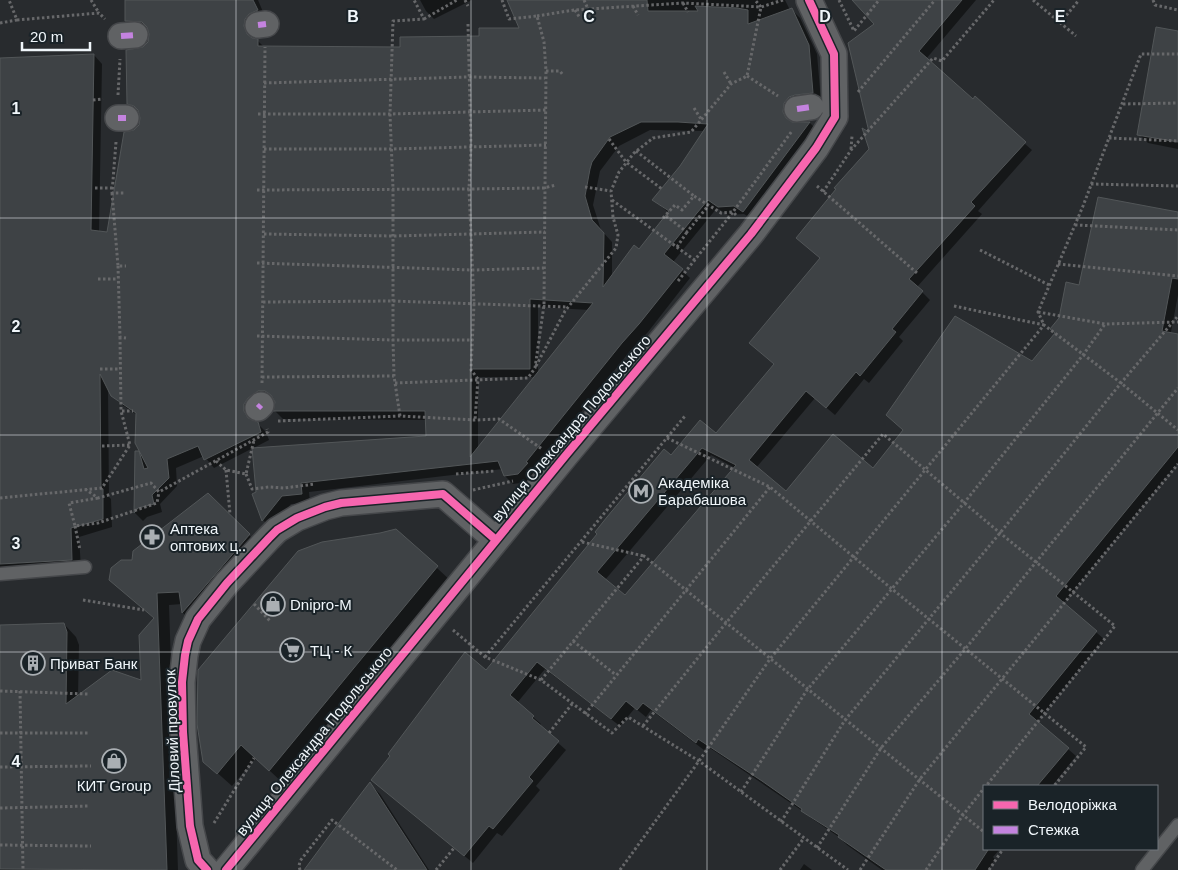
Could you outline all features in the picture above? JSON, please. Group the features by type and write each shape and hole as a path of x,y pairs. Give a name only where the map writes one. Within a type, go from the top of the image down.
{"street":[{"name":"вулиця Олександра Подольського","path":"226,870 496,540 751,234 816,148 835,117 834,54 809,0"},
{"path":"443,494 496,540"},
{"name":"Діловий провулок","path":"201,861 190,826 182,682 188,641 198,619 207,606 269,538 277,530 297,518 341,503 443,494"}],"lane":[{"path":"0,574 85,567"},
{"path":"1142,870 1178,825"}],"path":[{"path":"9,0 17,20"},
{"path":"0,498 102,488 130,445 121,411 118,266 112,193 122,118 128,35 99,13 91,0"},
{"path":"414,0 424,18"},
{"path":"400,416 394,376 392,301 394,236 390,114 392,21 424,18 457,0"},
{"path":"465,0 468,6"},
{"path":"502,0 509,19 574,10 666,2 707,2 761,6 783,0"},
{"path":"584,0 588,9"},
{"path":"622,0 625,7"},
{"path":"755,0 761,6"},
{"path":"839,0 854,31 879,0"},
{"path":"852,99 935,0"},
{"path":"823,192 851,150 932,58 942,61 994,0"},
{"path":"1033,0 1076,36"},
{"path":"1060,23 1079,0"},
{"path":"1154,0 1155,5 1178,10"},
{"path":"683,3 688,12"},
{"path":"633,6 638,15"},
{"path":"747,76 761,6"},
{"path":"574,10 580,18"},
{"path":"0,23 99,13"},
{"path":"535,368 544,305 546,145 544,42 537,16"},
{"path":"468,24 469,189 474,304 471,370 478,379 475,420"},
{"path":"159,492 268,432 261,411 264,336 265,114 263,31"},
{"path":"1044,325 1038,312 1092,184 1142,54 1178,54"},
{"path":"546,71 560,71 563,75"},
{"path":"724,72 731,84"},
{"path":"396,383 528,378 568,307 616,248 618,235 613,217 611,190 626,162 636,151 653,138 691,132 731,84 747,76"},
{"path":"673,288 733,212 794,128 804,108 747,76"},
{"path":"264,83 468,77 545,78"},
{"path":"1123,104 1178,103"},
{"path":"694,108 702,119"},
{"path":"258,114 390,114 546,110"},
{"path":"851,150 852,133"},
{"path":"1109,138 1178,141"},
{"path":"609,139 626,162 662,189"},
{"path":"264,149 391,149 546,145"},
{"path":"636,151 708,206 721,213 733,212"},
{"path":"799,171 918,273"},
{"path":"1092,184 1178,186"},
{"path":"257,190 544,188 556,185"},
{"path":"95,188 113,188"},
{"path":"585,188 611,190"},
{"path":"112,193 126,192"},
{"path":"687,232 665,217 675,205 682,210 694,196"},
{"path":"612,199 694,260 714,278"},
{"path":"677,247 708,206"},
{"path":"1075,225 1178,230"},
{"path":"264,234 394,236 545,232"},
{"path":"980,250 1049,285"},
{"path":"257,263 473,270 544,268"},
{"path":"1058,264 1178,276"},
{"path":"118,266 126,266"},
{"path":"98,279 118,279"},
{"path":"263,302 392,301 568,307"},
{"path":"954,306 1044,325 1178,430"},
{"path":"1038,312 1105,324 1176,321"},
{"path":"781,822 845,720 1000,533 1120,383 1176,321 1178,316"},
{"path":"741,792 807,690 964,503 1083,355 1105,324"},
{"path":"620,870 770,659 1044,325"},
{"path":"257,336 473,340"},
{"path":"120,337 126,338"},
{"path":"100,369 120,369"},
{"path":"262,377 394,376"},
{"path":"817,848 881,748 966,648 1178,388"},
{"path":"121,411 133,411"},
{"path":"261,411 475,420 498,419 543,450 536,457"},
{"path":"485,657 685,416"},
{"path":"643,726 883,434 1000,533 1115,626 987,785"},
{"path":"667,438 770,487 928,619 1086,747 1055,785"},
{"path":"216,461 226,470 246,474 254,440"},
{"path":"102,446 130,445"},
{"path":"860,870 920,778 1178,464"},
{"path":"226,470 230,514"},
{"path":"443,494 485,488 517,480"},
{"path":"85,567 69,503 98,498 151,483 159,492"},
{"path":"585,714 770,487"},
{"path":"96,488 98,498"},
{"path":"85,489 98,498"},
{"path":"75,526 98,523 157,503 159,492"},
{"path":"582,542 644,556 807,690 920,778 983,831"},
{"path":"541,680 644,556"},
{"path":"83,600 144,610"},
{"path":"254,604 270,622"},
{"path":"435,615 485,657 541,680 612,733 628,717 643,726 699,761 848,870"},
{"path":"573,641 616,675"},
{"path":"0,691 88,694"},
{"path":"20,691 23,870"},
{"path":"549,733 572,704"},
{"path":"0,733 89,733"},
{"path":"201,861 254,758"},
{"path":"0,767 91,766"},
{"path":"926,870 963,815 983,790"},
{"path":"0,808 90,806"},
{"path":"300,870 300,861 332,820 397,870"},
{"path":"780,870 804,838"},
{"path":"0,845 91,846"},
{"path":"436,870 454,848"},
{"path":"989,870 1001,850"}],"building":[{"path":"125,0 253,0 258,10 249,14 245,19 244,26 247,34 252,38 258,39 258,46 400,47 400,37 479,36 479,28 519,28 507,0 647,0 648,11 698,11 695,6 737,8 748,10 748,24 792,8 809,45 813,93 789,97 784,103 783,112 786,118 792,122 810,122 743,212 734,206 718,207 708,200 697,213 664,254 683,269 518,474 504,476 498,461 301,483 302,494 282,496 262,521 252,494 256,492 252,448 426,436 425,411 273,411 275,402 271,395 265,391 258,391 248,398 244,404 244,411 248,418 258,422 261,432 204,460 198,446 167,459 169,478 152,495 154,504 138,508 134,513 135,451 139,451 144,469 148,468 135,443 136,413 111,396 100,374 103,519 71,528 72,560 0,564 0,58 94,54 91,230 107,232 124,132 134,130 139,125 140,118 138,110 134,106 127,104 126,50 143,47 148,42 149,34 147,27 142,22 125,21","holes":["641,122 708,124 680,166 652,200 669,211 639,249 634,245 603,287 604,233 592,220 585,196 590,169 592,162 610,137","530,299 593,303 470,457 470,369 530,369"]},
{"path":"852,0 962,0 919,51 973,99 975,96 1026,142 971,202 975,206 909,279 923,291 892,329 896,332 860,376 856,372 826,408 806,391 749,460 786,491 833,434 873,468 903,430 886,415 955,316 1032,361 1055,333 1050,329 1059,318 1066,282 1079,285 1098,197 1178,212 1178,279 1172,278 1162,331 1178,334 1178,447 1056,596 1097,631 1029,714 1069,748 1038,785 983,785 983,850 988,850 975,870 886,870 838,837 839,835 801,811 802,809 762,781 698,739 696,743 643,703 637,710 626,701 611,719 537,662 510,695 534,716 532,718 559,741 529,777 533,781 493,829 489,826 464,856 371,780 390,756 388,754 465,652 486,670 597,534 595,532 607,517 664,449 671,455 700,420 716,433 774,364 749,343 820,258 796,238 836,189 834,188 869,149 862,128 869,132 848,43 874,24","holes":["702,448 736,465 625,595 597,572"]},
{"path":"1156,27 1178,31 1178,142 1137,135"},
{"path":"208,493 250,534 182,613 179,592 157,593 167,870 0,869 0,625 64,623 67,632 66,704 112,670 141,680 139,635 154,618 109,580 111,568 121,560 132,560 133,551"},
{"name":"ТЦ - К","path":"396,529 438,566 269,771 241,745 217,774 203,762 197,724 198,670 298,551 322,542"},
{"path":"370,782 427,870 304,870 344,816"}],"marked path":[{"path":"258,25 266,24"},
{"path":"121,36 135,35"},
{"path":"797,109 811,107"},
{"path":"118,118 126,118"},
{"path":"258,408 261,405"}],"cycle path":[{"path":"226,870 566,455 751,234 816,148 835,117 834,54 809,0"},
{"path":"207,870 198,860 190,826 183,732 182,682 188,641 198,619 227,583 277,530 297,518 341,503 443,494 496,540"}],"place":[{"name":"Академіка Барабашова","path":"641,491"},
{"name":"Аптека оптових ц‥","path":"152,537"},
{"name":"Dnipro-M","path":"273,604"},
{"name":"ТЦ - К","path":"292,650"},
{"name":"Приват Банк","path":"33,663"},
{"name":"КИТ Group","path":"114,761"}]}
